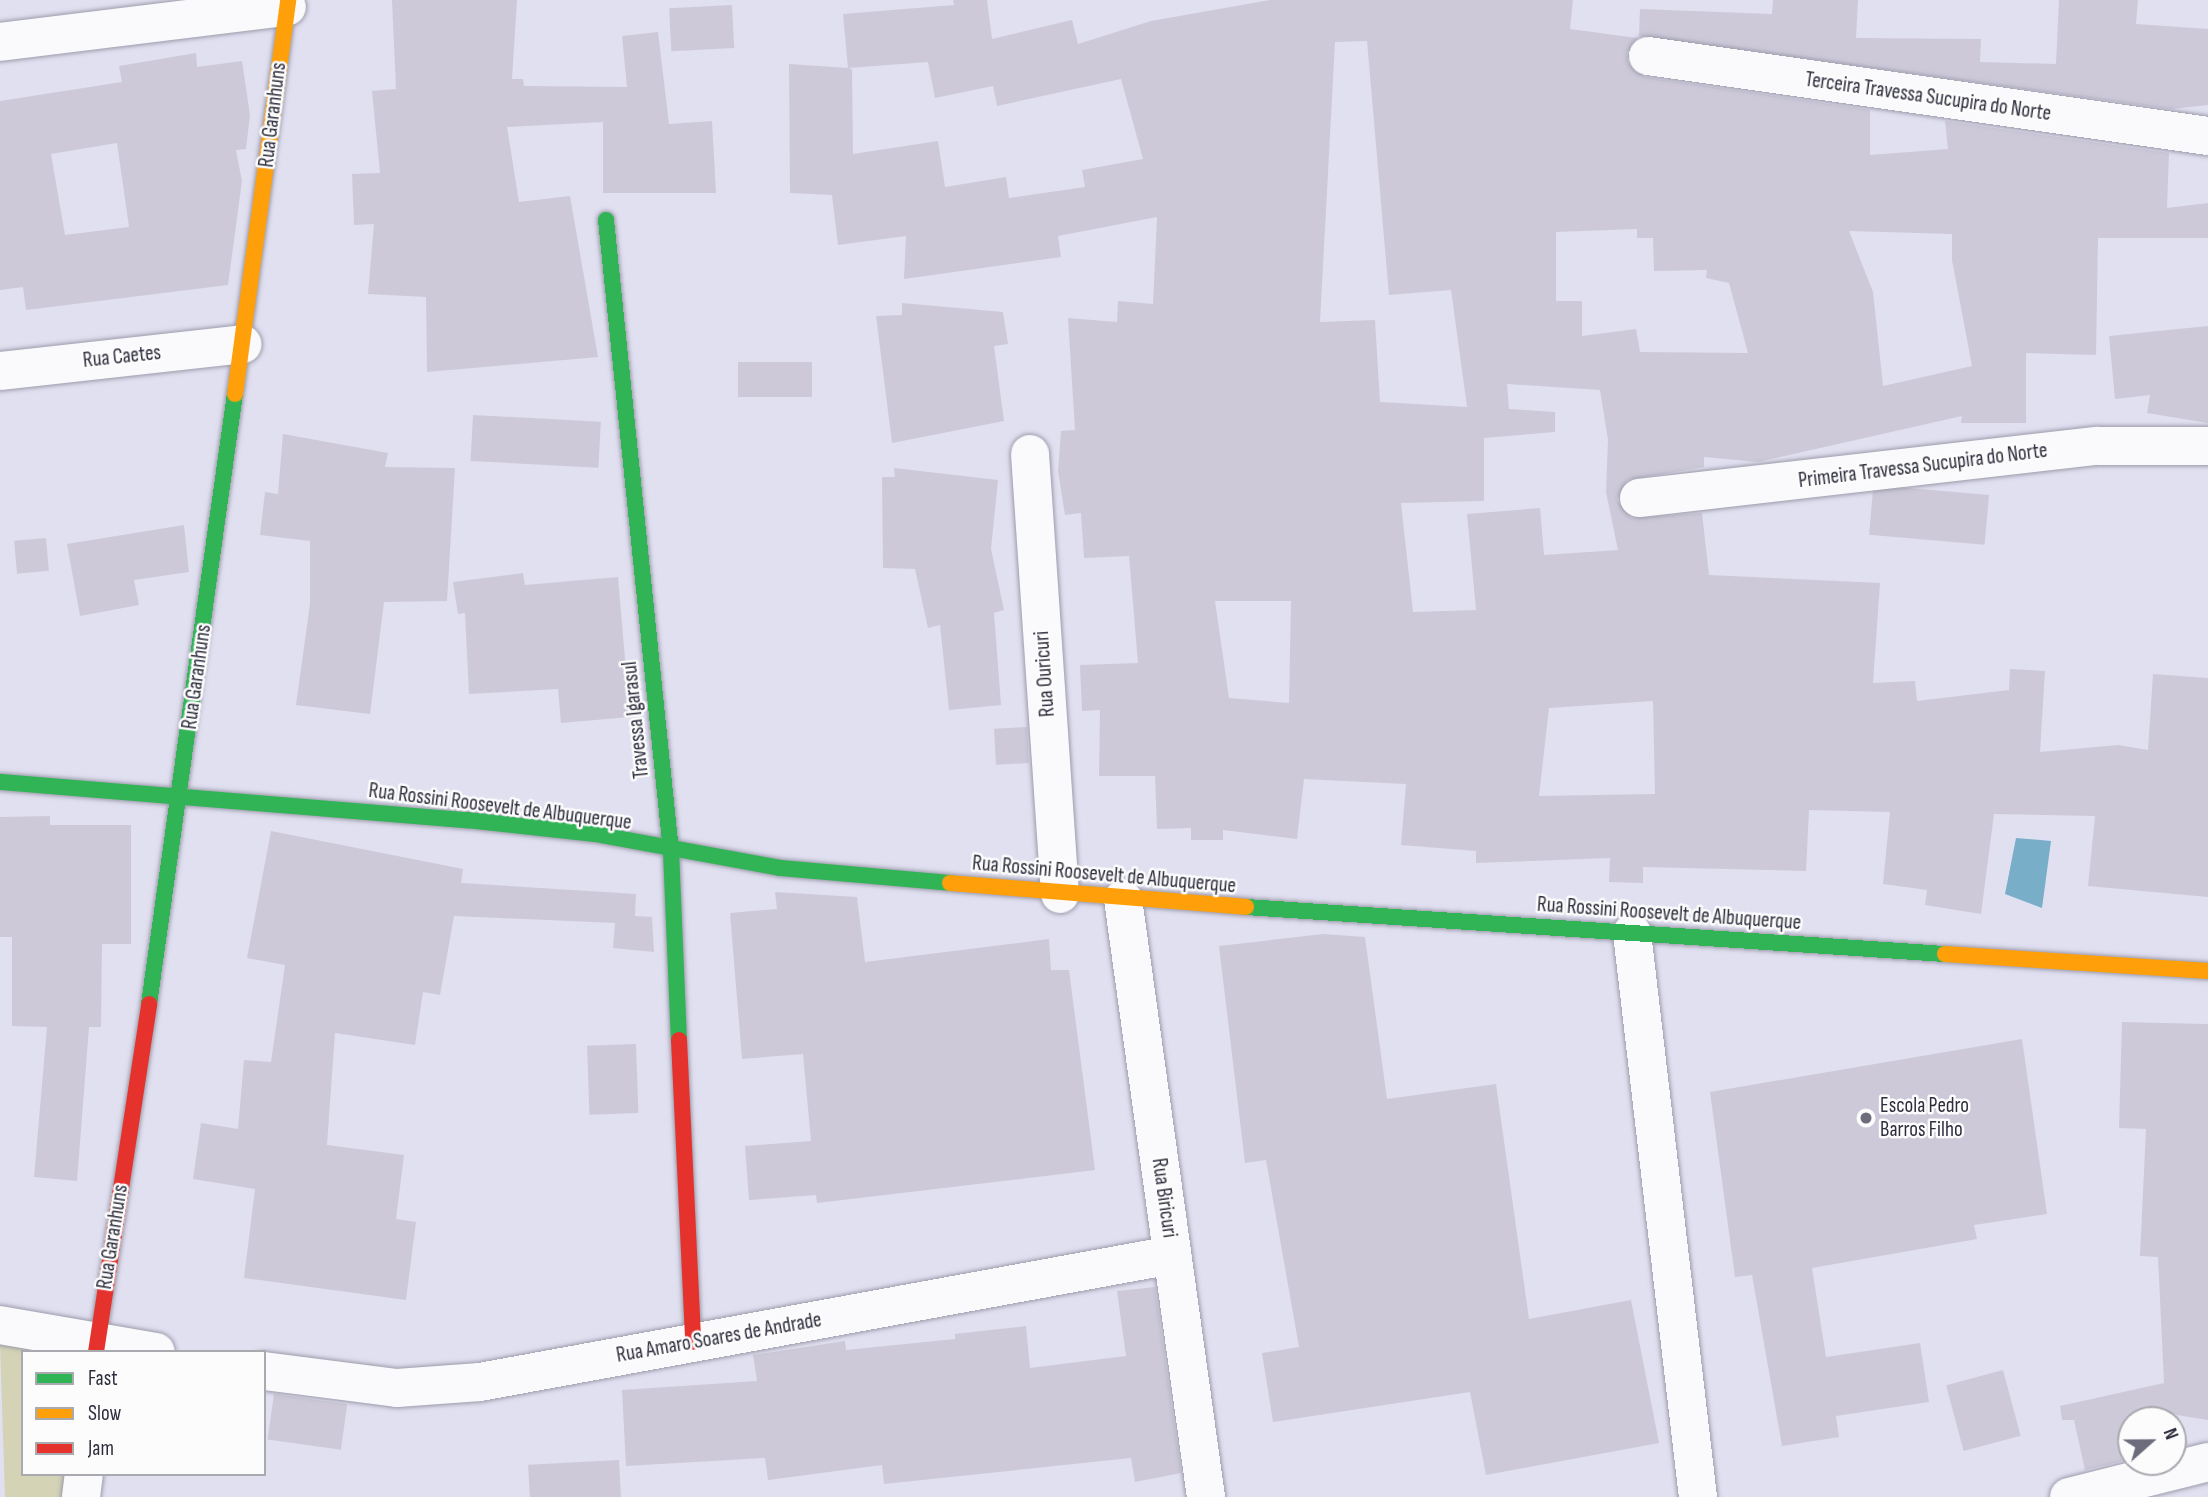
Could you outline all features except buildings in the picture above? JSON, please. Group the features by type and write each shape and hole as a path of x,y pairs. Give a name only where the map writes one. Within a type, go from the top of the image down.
{"street":[{"path":"0,42 287,3"},
{"name":"Rua Garanhuns","path":"97,1347 181,797 287,3"},
{"name":"Terceira Travessa Sucupira do Norte","path":"1648,56 2208,136"},
{"name":"Travessa Igarasul","path":"606,220 671,851 693,1342"},
{"name":"Rua Caetes","path":"0,371 243,344"},
{"name":"Primeira Travessa Sucupira do Norte","path":"1639,498 2098,446 2208,446"},
{"name":"Rua Ouricuri","path":"1030,454 1060,894"},
{"name":"Rua Rossini Roosevelt de Albuquerque","path":"0,782 467,820 595,835 671,851 780,867 1123,900 2208,971"},
{"name":"Rua Biricuri","path":"1123,900 1206,1497"},
{"path":"1632,933 1698,1497"},
{"name":"Rua Amaro Soares de Andrade","path":"266,1371 397,1388 480,1382 1172,1255"},
{"path":"0,1325 97,1347 132,1350"},
{"path":"2069,1497 2208,1462"},
{"path":"81,1497 84,1476"}],"green space":[{"path":"0,1344 34,1350 21,1350 21,1476 91,1476 88,1497 5,1497"}],"water":[{"path":"2016,838 2051,841 2042,908 2005,894"}],"traffic: fast":[{"path":"606,220 671,851 679,1040"},
{"path":"149,1004 235,394"},
{"path":"0,782 467,820 595,834 780,868 950,883"},
{"path":"1246,907 1945,954"}],"traffic: slow":[{"path":"235,394 288,0"},
{"path":"950,883 1246,907"},
{"path":"1945,954 2208,971"}],"traffic: jam":[{"path":"96,1350 149,1004"},
{"path":"679,1040 693,1342"}],"place":[{"name":"Escola Pedro Barros Filho","path":"1866,1118"}]}
